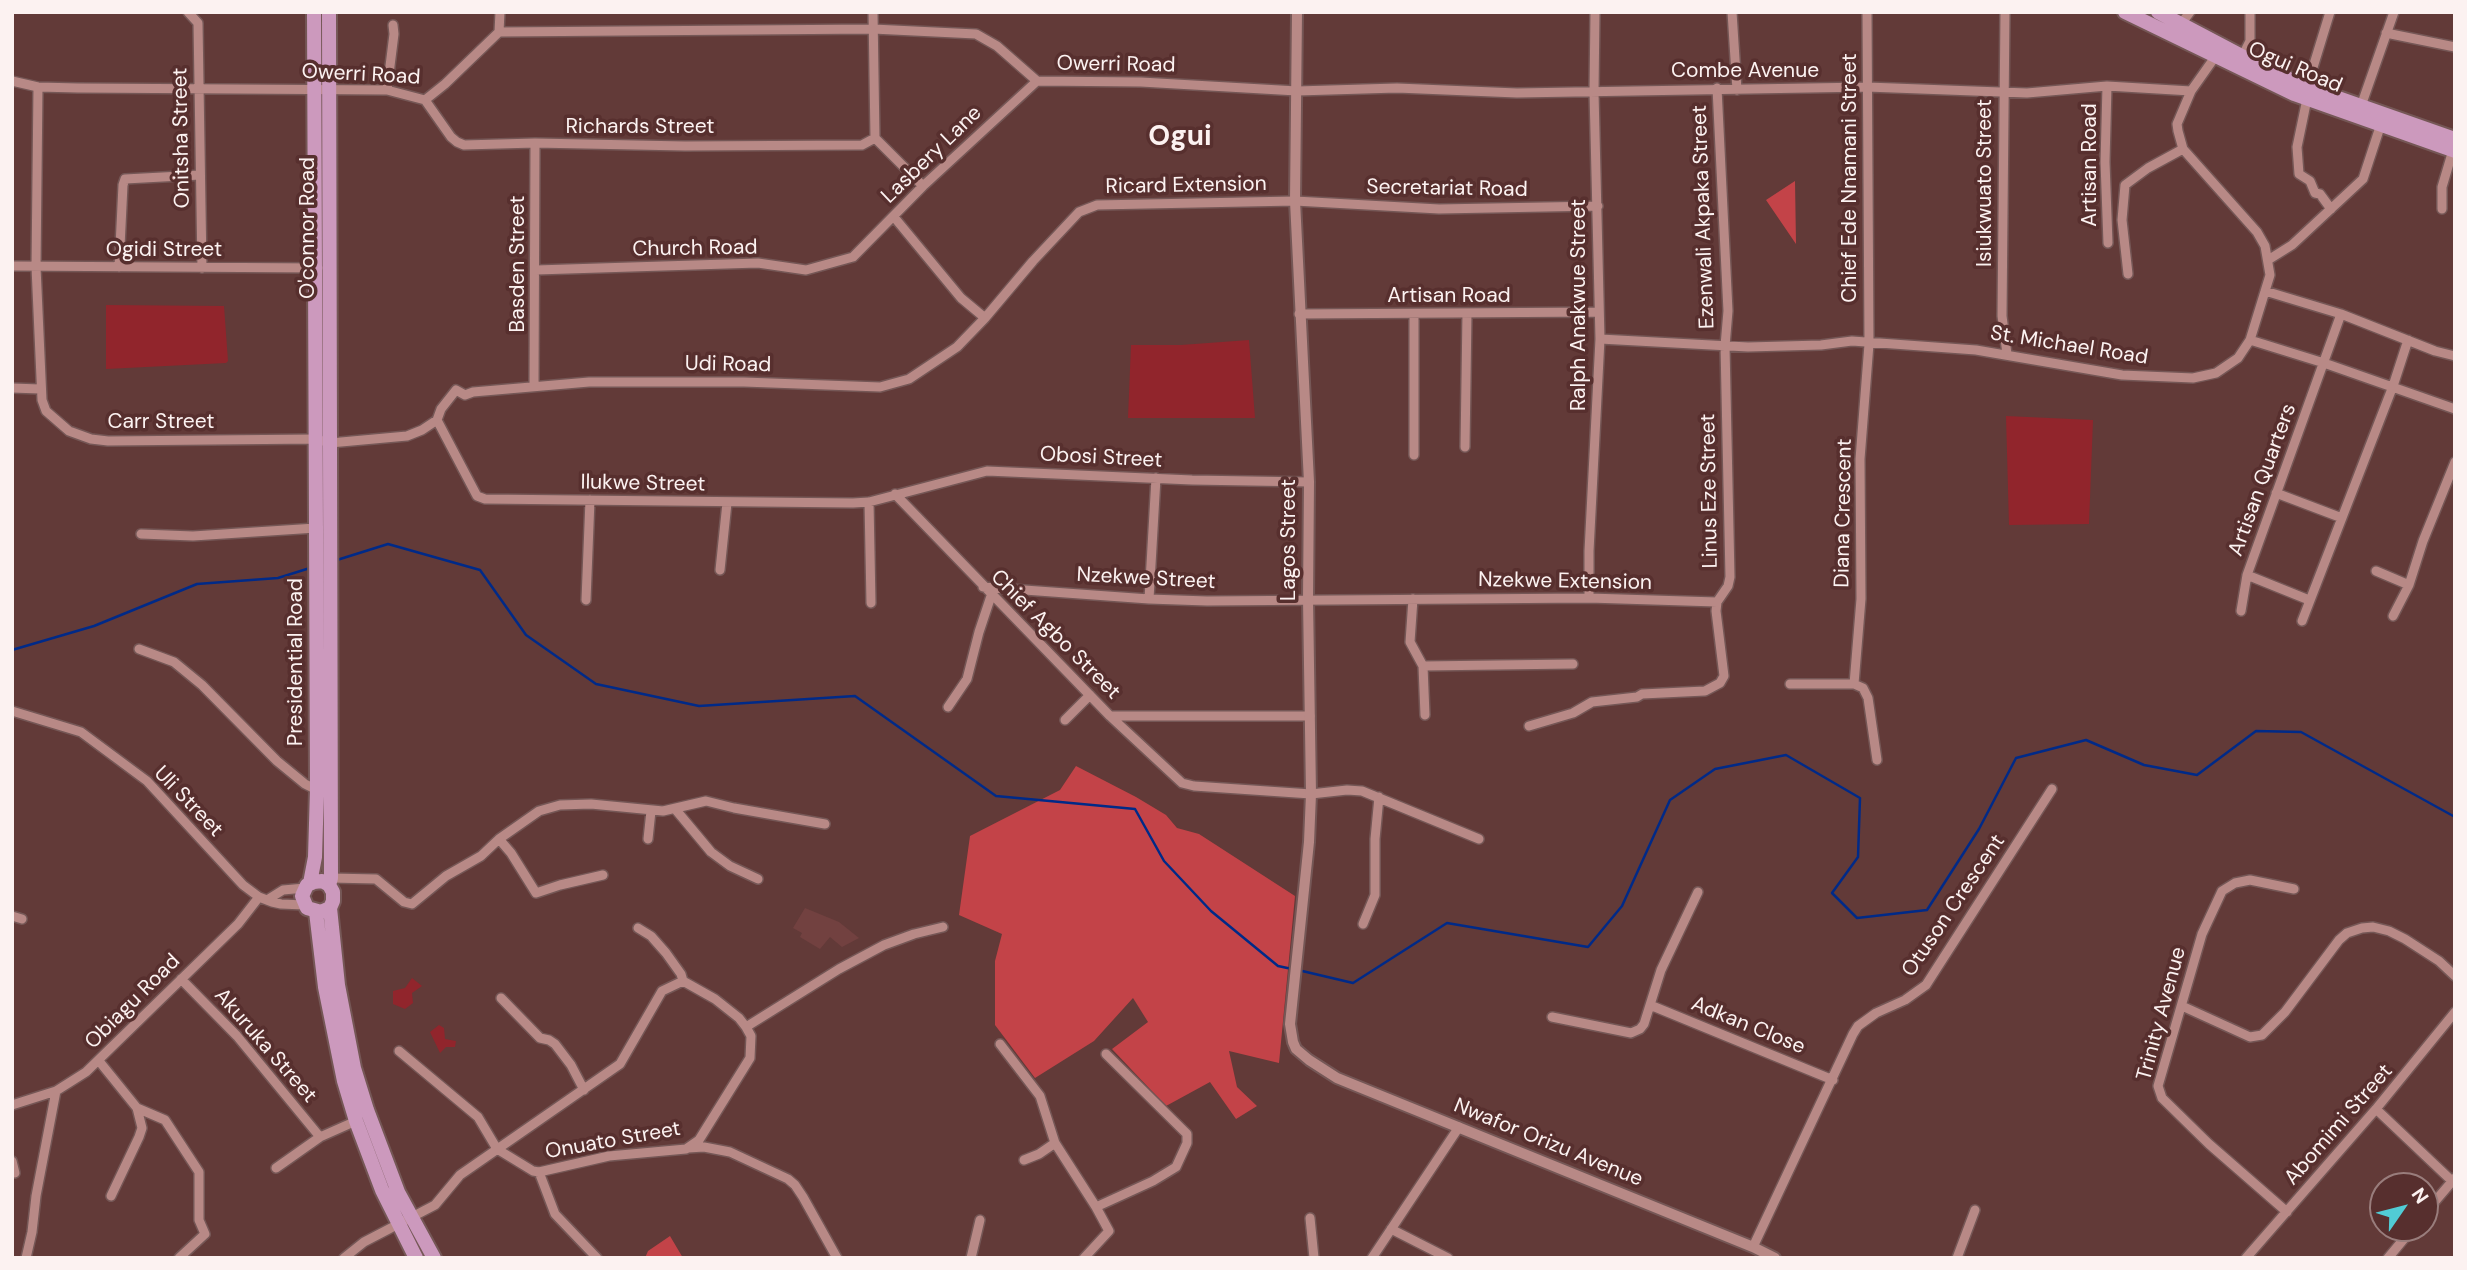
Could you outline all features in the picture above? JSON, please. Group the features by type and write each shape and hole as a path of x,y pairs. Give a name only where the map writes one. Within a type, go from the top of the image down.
{"main road":[{"name":"O'connor Road","path":"314,12 321,89 323,441"},
{"name":"O'connor Road","path":"321,89 329,12"},
{"name":"Ogui Road","path":"2125,12 2215,57 2381,124 2454,147"},
{"name":"Ogui Road","path":"2158,12 2185,18 2242,57 2307,93 2361,106 2454,147"},
{"name":"Presidential Road","path":"317,908 334,896 330,882 324,808 321,527 323,441"},
{"name":"Presidential Road","path":"323,590 317,790 324,808 316,857 302,897 317,908 338,985 354,1068 416,1258"},
{"path":"307,886 318,881 330,882"},
{"name":"Presidential Road","path":"317,908 325,987 342,1071 356,1121 382,1190 434,1258"}],"street":[{"name":"Onitsha Street","path":"188,12 198,23 202,268"},
{"path":"499,12 499,32"},
{"path":"873,12 875,138 922,186"},
{"name":"Lagos Street","path":"1297,12 1295,201 1309,482 1311,794 1290,1024 1296,1049 1309,1060"},
{"name":"Ralph Anakwue Street","path":"1589,598 1600,339 1594,92 1595,12"},
{"name":"Ezenwali Akpaka Street","path":"1732,12 1737,90"},
{"name":"Chief Ede Nnamani Street","path":"1867,12 1869,344"},
{"name":"Isiukwuato Street","path":"2005,12 2002,316 2007,354"},
{"path":"2242,57 2250,41 2250,12"},
{"path":"2330,12 2307,93 2297,147 2299,174 2310,181 2314,192 2320,194 2331,209"},
{"path":"2361,106 2393,12"},
{"path":"387,90 393,25"},
{"name":"Owerri Road","path":"12,81 38,87 387,90 425,100 499,32 873,29 976,34 997,46 1037,81 1141,82 1297,91"},
{"path":"2386,33 2455,47"},
{"path":"2215,57 2191,91 2177,124 2183,149 2257,232 2265,246 2268,260 2292,245 2362,179 2381,124"},
{"name":"Lasbery Lane","path":"853,257 922,186 1037,81"},
{"name":"Combe Avenue","path":"1297,91 1397,88 1517,93 1867,87 2003,93 2089,89 2093,86 2191,91"},
{"name":"Artisan Road","path":"2107,86 2105,162 2108,238 2123,233"},
{"name":"Carr Street","path":"38,87 36,267 40,389 46,411 69,430 91,439 108,442 323,441"},
{"name":"Ezenwali Akpaka Street","path":"1717,88 1728,311 1725,346"},
{"name":"Richards Street","path":"425,100 457,142 464,145 862,145 875,138"},
{"name":"Basden Street","path":"534,386 535,143"},
{"path":"2442,209 2442,187 2454,147"},
{"name":"Artisan Road","path":"2128,274 2123,233 2125,185 2148,168 2183,149"},
{"path":"119,267 125,179 200,175"},
{"name":"Secretariat Road","path":"1295,201 1439,209 1598,206"},
{"name":"Ricard Extension","path":"1079,212 1097,205 1127,203 1295,201"},
{"name":"Udi Road","path":"437,420 441,409 456,390 465,395 473,392 589,382 744,382 880,387 909,379 957,346 1079,212"},
{"path":"894,217 961,298 985,318"},
{"name":"Church Road","path":"536,270 758,263 806,271 853,257"},
{"name":"St. Michael Road","path":"1600,339 1725,346 1789,346 1852,341 1976,350 2122,375 2193,378 2225,369 2238,359 2250,340 2270,275 2268,260"},
{"name":"Ogidi Street","path":"12,266 322,268"},
{"path":"2265,291 2341,314 2435,351 2455,356"},
{"name":"Artisan Road","path":"1299,314 1598,312"},
{"path":"1465,447 1466,313"},
{"path":"1414,314 1414,455"},
{"name":"Artisan Quarters","path":"2241,611 2247,575 2341,314"},
{"path":"2250,340 2455,409"},
{"path":"2302,621 2393,386 2408,340"},
{"name":"Diana Crescent","path":"1854,684 1861,599 1860,459 1869,344"},
{"name":"Linus Eze Street","path":"1529,726 1573,713 1592,702 1637,697 1642,694 1705,691 1714,688 1724,676 1716,611 1717,602 1728,586 1730,577 1725,346"},
{"path":"12,388 40,389"},
{"path":"323,441 407,436 437,420"},
{"name":"Ilukwe Street","path":"437,420 477,496 485,499 727,503 869,502 895,494"},
{"path":"2393,616 2409,585 2423,541 2455,462"},
{"name":"Obosi Street","path":"895,494 987,471 1309,482"},
{"path":"1149,599 1156,478"},
{"path":"2276,493 2342,518"},
{"name":"Chief Agbo Street","path":"895,494 1110,716 1310,716"},
{"path":"586,600 590,500"},
{"path":"869,502 872,603"},
{"path":"720,570 727,503"},
{"path":"141,534 192,536 321,527"},
{"path":"2376,571 2409,585"},
{"path":"2247,575 2309,600"},
{"name":"Nzekwe Street","path":"984,587 1149,599 1308,599"},
{"path":"948,707 967,679 991,596"},
{"name":"Nzekwe Extension","path":"1308,599 1589,598 1717,602"},
{"path":"1413,599 1410,642 1423,666 1425,715"},
{"path":"139,649 174,662 202,685 277,761 305,784 317,790"},
{"path":"1423,666 1573,664"},
{"path":"1790,684 1854,684 1866,691 1877,760"},
{"path":"1065,720 1090,695"},
{"name":"Uli Street","path":"12,711 81,732 147,781 243,885 263,898"},
{"path":"1110,716 1182,783 1311,794 1362,791 1479,839"},
{"name":"Otuson Crescent","path":"1753,1247 1858,1026 1876,1013 1917,993 1936,972 2052,789"},
{"path":"1363,924 1375,895 1375,839 1379,797"},
{"path":"330,882 376,879 404,902 412,904 446,876 481,856 499,839 550,806 591,804 651,811 676,810 706,800 734,808 825,824"},
{"path":"676,810 711,852 730,866 758,879"},
{"path":"648,839 651,811"},
{"path":"499,839 536,893 603,875"},
{"name":"Trinity Avenue","path":"2287,1212 2209,1144 2159,1095 2159,1080 2202,934 2221,891 2235,883 2250,880 2294,889"},
{"path":"263,898 283,890 307,886"},
{"path":"1552,1017 1631,1033 1644,1024 1661,970 1698,892"},
{"path":"263,898 281,904 317,908"},
{"name":"Obiagu Road","path":"12,1105 68,1085 99,1061 263,898"},
{"path":"638,928 651,936 666,953 683,981 715,999 740,1018 746,1027 839,969 884,945 943,927"},
{"path":"2182,1006 2250,1037 2262,1035 2285,1012 2339,940 2347,933 2362,928 2373,927 2389,931 2405,939 2439,961 2455,976"},
{"name":"Akuruka Street","path":"181,979 237,1036 320,1138"},
{"name":"Onuato Street","path":"344,1258 364,1242 436,1205 460,1175 620,1064 662,991 683,981"},
{"path":"500,998 540,1038 549,1040 560,1051 584,1090"},
{"name":"Adkan Close","path":"1650,1005 1833,1080"},
{"name":"Abomimi Street","path":"2246,1258 2376,1109 2455,1012"},
{"name":"Onuato Street","path":"497,1149 527,1168 539,1172 610,1156 686,1149 699,1140 750,1058 751,1036 746,1027"},
{"path":"1000,1044 1040,1096 1055,1143 1097,1207 1109,1231 1084,1258"},
{"path":"399,1051 478,1117 497,1149"},
{"path":"1097,1207 1153,1181 1176,1167 1188,1143 1187,1134 1106,1054"},
{"name":"Nwafor Orizu Avenue","path":"1309,1060 1337,1078 1775,1258"},
{"path":"99,1061 137,1108 142,1128 111,1196"},
{"path":"26,1258 56,1091"},
{"path":"137,1108 165,1120 199,1172 199,1220 205,1234 179,1258"},
{"path":"2376,1109 2454,1179 2439,1197"},
{"path":"276,1168 320,1138 356,1121"},
{"path":"1372,1258 1459,1127"},
{"path":"1024,1160 1040,1154 1055,1143"},
{"path":"686,1149 704,1147 730,1152 788,1179 799,1191 831,1243 837,1258"},
{"path":"12,1161 15,1173"},
{"path":"539,1172 555,1214 597,1258"},
{"path":"1957,1258 1975,1210"},
{"path":"1310,1218 1314,1258"},
{"path":"971,1258 980,1220"},
{"path":"1391,1229 1448,1258"},
{"path":"2388,1258 2401,1242"}],"shaded area":[{"path":"1795,181 1796,244 1766,200"},
{"path":"106,305 224,306 228,361 106,369"},
{"path":"1249,340 1255,418 1128,418 1131,345 1181,345"},
{"path":"2006,416 2093,420 2089,524 2009,525"},
{"path":"1076,766 1166,815 1177,828 1199,834 1295,896 1279,1063 1229,1051 1237,1087 1257,1106 1236,1119 1210,1082 1166,1106 1112,1049 1148,1022 1133,998 1094,1041 1035,1078 995,1025 995,961 1002,934 959,915 970,836 1060,790"},
{"path":"805,908 839,922 859,938 842,947 830,937 820,949 800,937 802,933 793,928"},
{"path":"412,978 422,986 412,993 413,1003 405,1009 393,1004 393,991 405,988"},
{"path":"439,1025 444,1028 445,1039 456,1041 455,1047 446,1047 440,1053 430,1032"},
{"path":"670,1236 683,1258 645,1258 648,1251"}],"waterway":[{"path":"337,560 388,544 480,570 526,635 596,684 699,706 855,696 996,796 1135,809 1164,861 1211,911 1278,966 1292,969"},
{"path":"12,650 94,626 197,584 278,578 310,568"},
{"path":"1298,970 1353,983 1447,923 1588,947 1622,906 1670,800 1715,769 1786,755 1860,798 1858,857 1832,893 1857,918 1927,910 1979,829 2016,758 2086,740 2144,765 2197,775 2256,731 2301,732 2455,817"}],"district":[{"name":"Ogui","path":"1180,138"}]}
